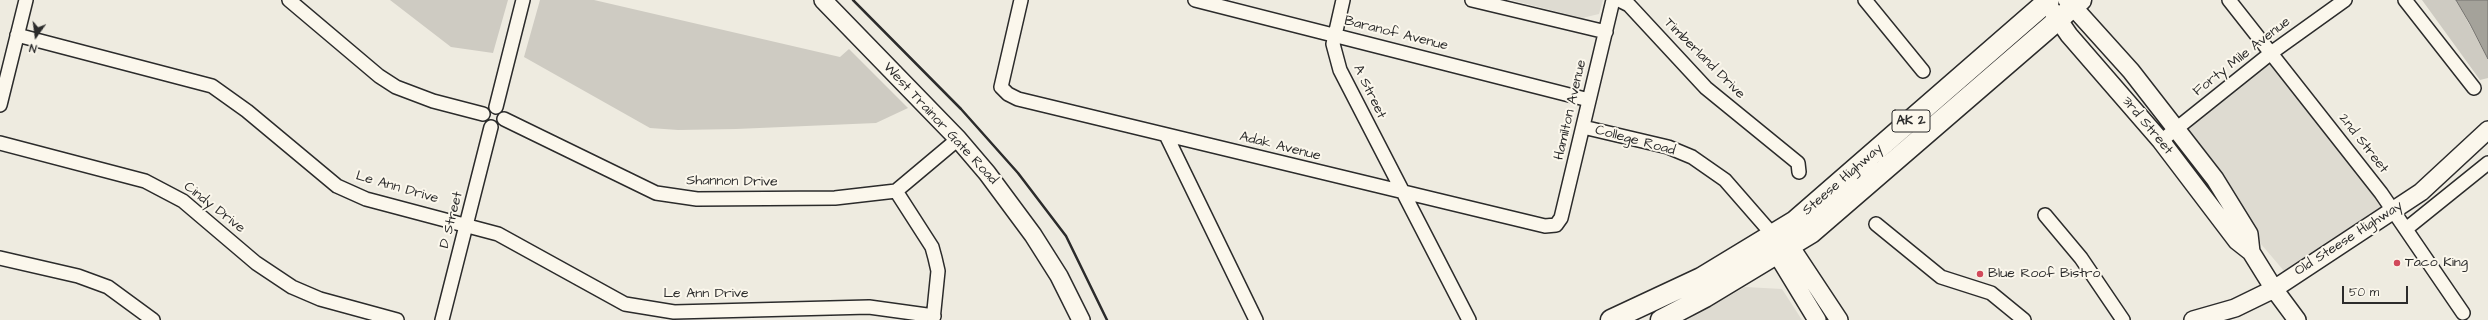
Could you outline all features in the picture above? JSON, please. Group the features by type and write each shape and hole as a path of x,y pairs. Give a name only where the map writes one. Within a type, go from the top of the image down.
{"highway":[{"name":"Steese Highway","path":"1661,320 1780,245 1795,221 2046,1"},
{"name":"Steese Highway","path":"1611,320 1680,290 1724,266 1811,233 2058,20 2074,2"}],"main road":[{"name":"West Trainor Gate Road","path":"823,0 958,139 1007,197 1059,276 1080,320"},
{"name":"3rd Street","path":"2046,1 2058,20 2161,141 2237,241 2251,252 2274,289 2297,320"},
{"name":"3rd Street","path":"2074,2 2131,71 2215,179 2249,234 2251,252"},
{"name":"Old Steese Highway","path":"2193,320 2235,308 2274,289 2421,192 2488,130"},
{"name":"College Road","path":"1780,245 1817,320"},
{"name":"College Road","path":"1780,245 1839,320"}],"street":[{"path":"0,105 26,0"},
{"path":"289,0 361,62 396,88 433,101 483,114"},
{"path":"496,107 523,0"},
{"name":"Adak Avenue","path":"1021,0 1001,87 1008,94 1018,99 1545,226 1556,225"},
{"name":"Baranof Avenue","path":"1195,0 1589,100"},
{"name":"A Street","path":"1343,0 1333,44 1340,70 1470,320"},
{"path":"1472,0 1503,4 1606,32"},
{"name":"Hamilton Avenue","path":"1556,225 1561,218 1584,127 1613,0"},
{"name":"Timberland Drive","path":"1619,0 1629,5 1712,93 1798,163 1799,172"},
{"path":"1865,0 1923,71"},
{"name":"2nd Street","path":"2229,0 2393,210 2463,313"},
{"name":"Forty Mile Avenue","path":"2161,141 2271,53 2345,0"},
{"path":"2405,0 2474,88"},
{"name":"Le Ann Drive","path":"18,34 212,86 247,111 337,186 366,198 467,224 498,234 626,304 674,312 869,307 934,318"},
{"path":"490,107 496,107 502,110 504,119 500,126 491,127 484,122 483,114 490,107"},
{"name":"Shannon Drive","path":"504,119 656,193 697,199 828,198 869,196 896,191 958,139"},
{"name":"D Street","path":"442,320 491,127"},
{"name":"College Road","path":"1584,127 1668,147 1692,157 1725,180 1780,245"},
{"path":"1166,135 1256,320"},
{"name":"Cindy Drive","path":"0,143 145,181 183,201 256,263 292,287 320,299 397,320"},
{"path":"2406,229 2488,164"},
{"path":"896,191 932,247 938,271 934,318"},
{"path":"2044,215 2081,258 2123,320"},
{"path":"1876,224 1941,277 1991,293 2024,320"},
{"path":"0,258 78,276 108,287 153,320"}],"shaded area":[{"path":"390,0 508,0 493,53 451,47"},
{"path":"540,0 594,0 840,57 849,49 908,108 876,123 736,129 678,130 650,128 524,57"},
{"path":"1511,0 1603,0 1599,14 1582,18"},
{"path":"2422,0 2456,0 2488,59 2488,78 2480,80"},
{"path":"2456,0 2488,0 2488,59 2470,24"},
{"path":"2271,53 2393,210 2290,278 2261,244 2221,179 2178,121"},
{"path":"1745,287 1782,289 1802,320 1687,320"}],"railway":[{"path":"853,0 961,109 1018,173 1066,236 1107,320"}],"place":[{"name":"Taco King","path":"2397,263"},
{"name":"Blue Roof Bistro","path":"1980,274"}]}
